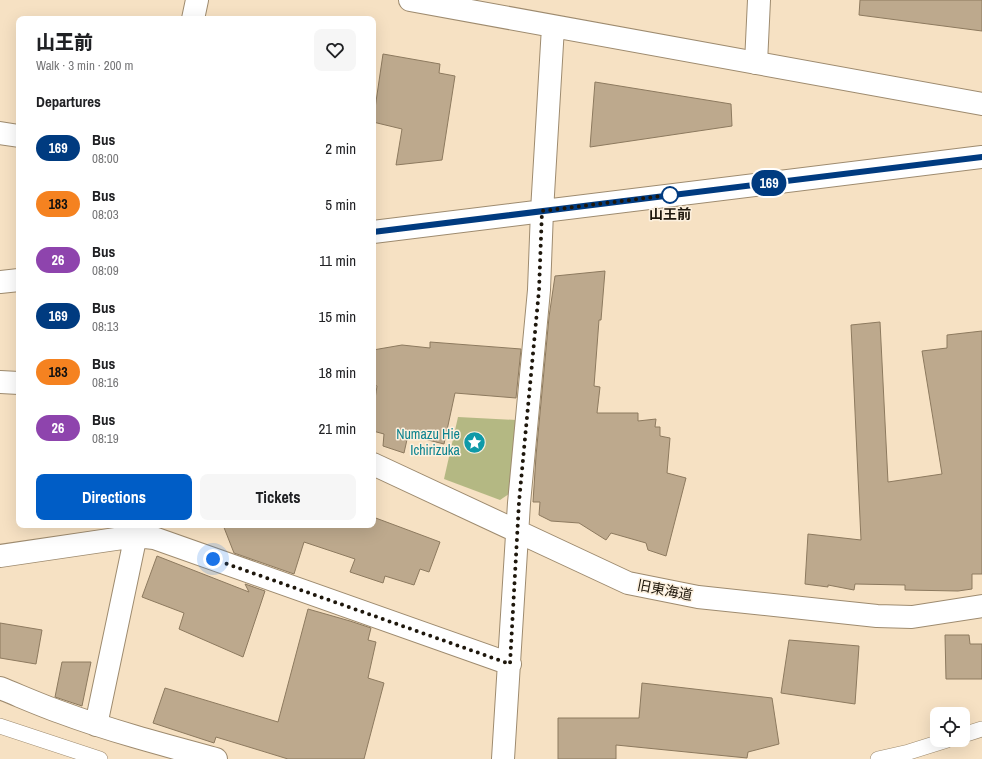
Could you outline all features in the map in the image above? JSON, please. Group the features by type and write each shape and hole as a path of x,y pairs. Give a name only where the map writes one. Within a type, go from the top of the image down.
{"street":[{"path":"194,16 197,0"},
{"path":"410,0 982,104"},
{"path":"756,63 759,0"},
{"path":"503,759 519,502 539,290 542,211 553,27"},
{"path":"0,133 16,136"},
{"path":"376,232 982,157"},
{"path":"0,282 16,280"},
{"path":"0,382 16,384"},
{"name":"旧東海道","path":"376,465 518,530 628,583 698,597 877,616 912,616 982,606"},
{"path":"0,556 137,530 154,538 510,664"},
{"path":"96,725 137,530"},
{"path":"0,688 96,725 216,759"}],"lane":[{"path":"0,726 100,759"},
{"path":"970,733 982,729"},
{"path":"878,759 930,745"}],"green space":[{"path":"458,417 517,420 512,492 500,500 444,479"}],"building":[{"path":"860,0 982,0 982,31 859,15"},
{"path":"383,54 440,64 439,73 455,76 442,160 396,165 402,129 376,123 376,102"},
{"path":"595,82 731,104 732,126 590,147"},
{"path":"605,271 601,320 599,320 594,386 600,387 597,413 638,413 638,421 656,419 655,427 660,427 660,436 670,438 667,473 686,478 666,556 648,550 646,543 611,533 606,540 579,523 551,521 539,515 540,502 533,502 549,317 555,276"},
{"path":"880,322 888,482 942,474 922,351 947,348 947,335 982,331 982,574 972,574 972,589 958,591 905,590 905,585 855,584 854,590 828,585 828,587 805,584 808,534 861,540 851,325"},
{"path":"430,342 521,349 516,398 455,393 444,444 408,435 404,453 383,446 384,434 376,432 376,349 402,345 430,348"},
{"path":"376,518 440,542 429,572 420,569 414,585 385,576 383,583 350,572 355,559 304,542 294,574 234,553 224,528 376,528"},
{"path":"157,556 249,592 245,584 265,591 243,657 179,629 184,613 142,597"},
{"path":"308,609 371,628 368,640 376,642 368,678 384,683 364,759 288,759 216,737 214,743 153,723 165,688 278,722"},
{"path":"0,623 42,630 36,664 0,658"},
{"path":"945,635 969,635 970,644 982,644 982,679 946,679"},
{"path":"789,640 859,646 855,704 781,693"},
{"path":"62,662 91,662 82,706 55,697"},
{"path":"642,683 772,698 779,744 748,752 747,758 616,745 616,759 558,759 558,718 639,718"}],"bus line":[{"name":"169","path":"376,232 982,157"}],"place":[{"name":"山王前","path":"670,195"},
{"name":"Numazu Hie Ichirizuka","path":"475,442"}],"route":[{"path":"213,559 510,664 519,502 539,290 542,211 670,195"}]}
